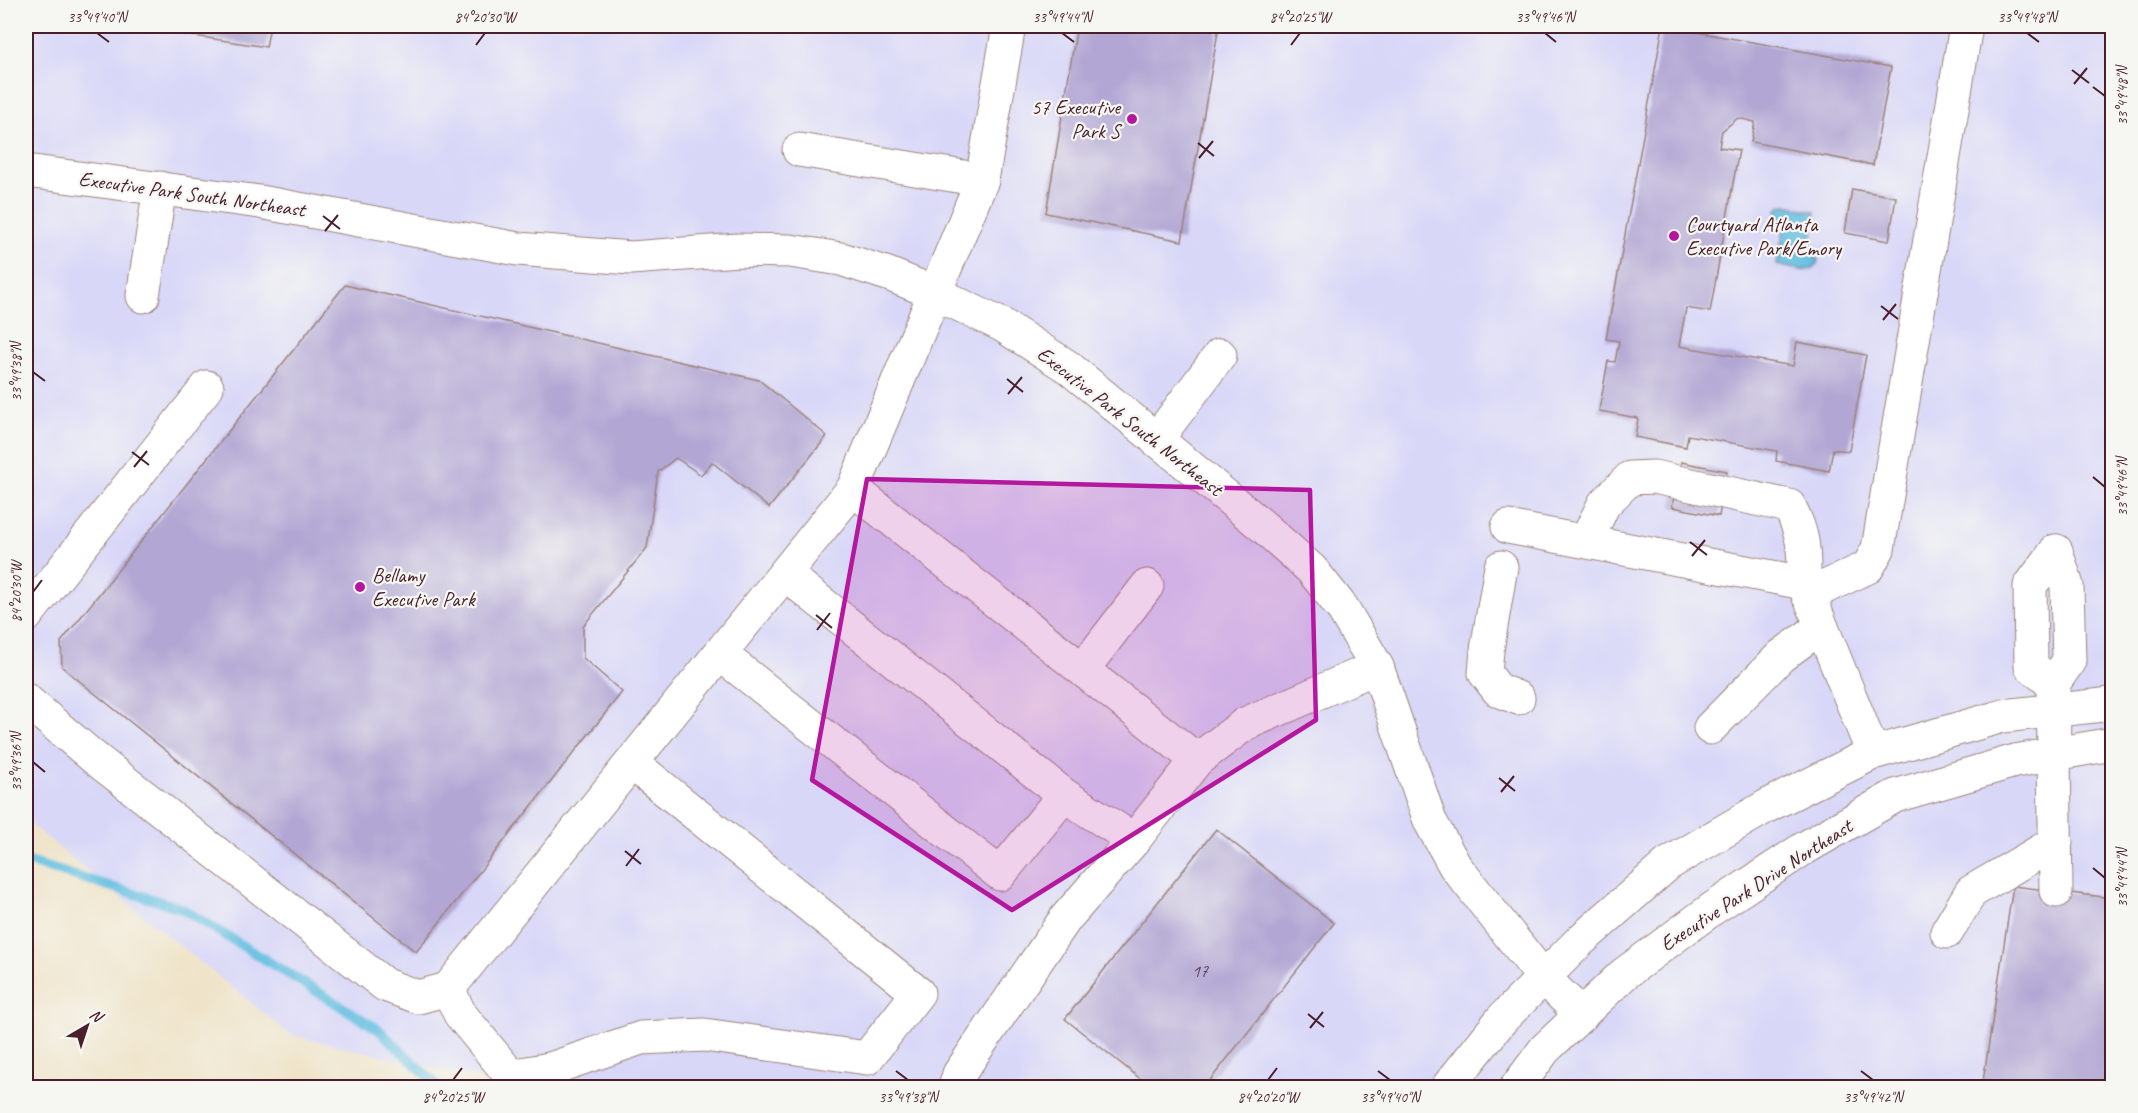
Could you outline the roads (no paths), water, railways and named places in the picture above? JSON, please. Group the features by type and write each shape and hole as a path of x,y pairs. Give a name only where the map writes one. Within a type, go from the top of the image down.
{"street":[{"path":"26,700 92,756 385,984 418,997 448,989 854,489 982,180 1009,26"},
{"path":"1508,526 1806,589 1868,567 1878,549 1966,26"},
{"path":"799,150 982,180"},
{"name":"Executive Park South Northeast","path":"26,171 261,202 518,249 631,258 738,250 790,251 841,259 935,292 1002,325 1068,367 1265,528 1312,570 1343,609 1377,667 1430,821 1455,866 1543,977 1582,1015"},
{"path":"143,296 160,188"},
{"path":"1156,440 1220,354"},
{"path":"26,616 207,387"},
{"path":"1586,542 1604,504 1630,478 1654,477 1790,506 1800,525 1804,544 1806,589 1873,753"},
{"path":"854,489 1197,760"},
{"path":"2053,696 2031,666 2030,586 2056,551 2067,586 2069,661 2053,696 2056,891"},
{"path":"1501,567 1485,673 1498,690 1518,698"},
{"path":"785,574 1064,795 1134,840"},
{"path":"1083,669 1147,586"},
{"path":"2030,623 2068,624"},
{"path":"1710,728 1780,656 1821,627"},
{"path":"720,654 1000,874 1064,795"},
{"path":"955,1088 959,1074 1066,918 1134,840 1197,760 1245,724 1377,667"},
{"path":"1447,1088 1502,1019 1580,940 1668,864 1767,806 1873,753 2003,716 2053,696 2112,704"},
{"name":"Executive Park Drive Northeast","path":"1516,1088 1545,1049 1624,974 1712,909 1803,849 1895,796 2015,760 2112,744"},
{"path":"448,989 460,1014 511,1076 552,1078 641,1038 704,1035 867,1058 918,993 632,763"},
{"path":"1947,932 1971,892 2056,842"}],"water":[{"path":"1786,205 1816,212 1810,251 1818,260 1812,269 1801,270 1777,265 1785,224 1777,215 1777,210"}],"waterway":[{"path":"26,861 181,908 378,1029 440,1088"}],"place":[{"name":"57 Executive Park S","path":"1132,119"},
{"name":"Courtyard Atlanta Executive Park/Emory","path":"1674,236"},
{"name":"Bellamy Executive Park","path":"360,587"}]}
